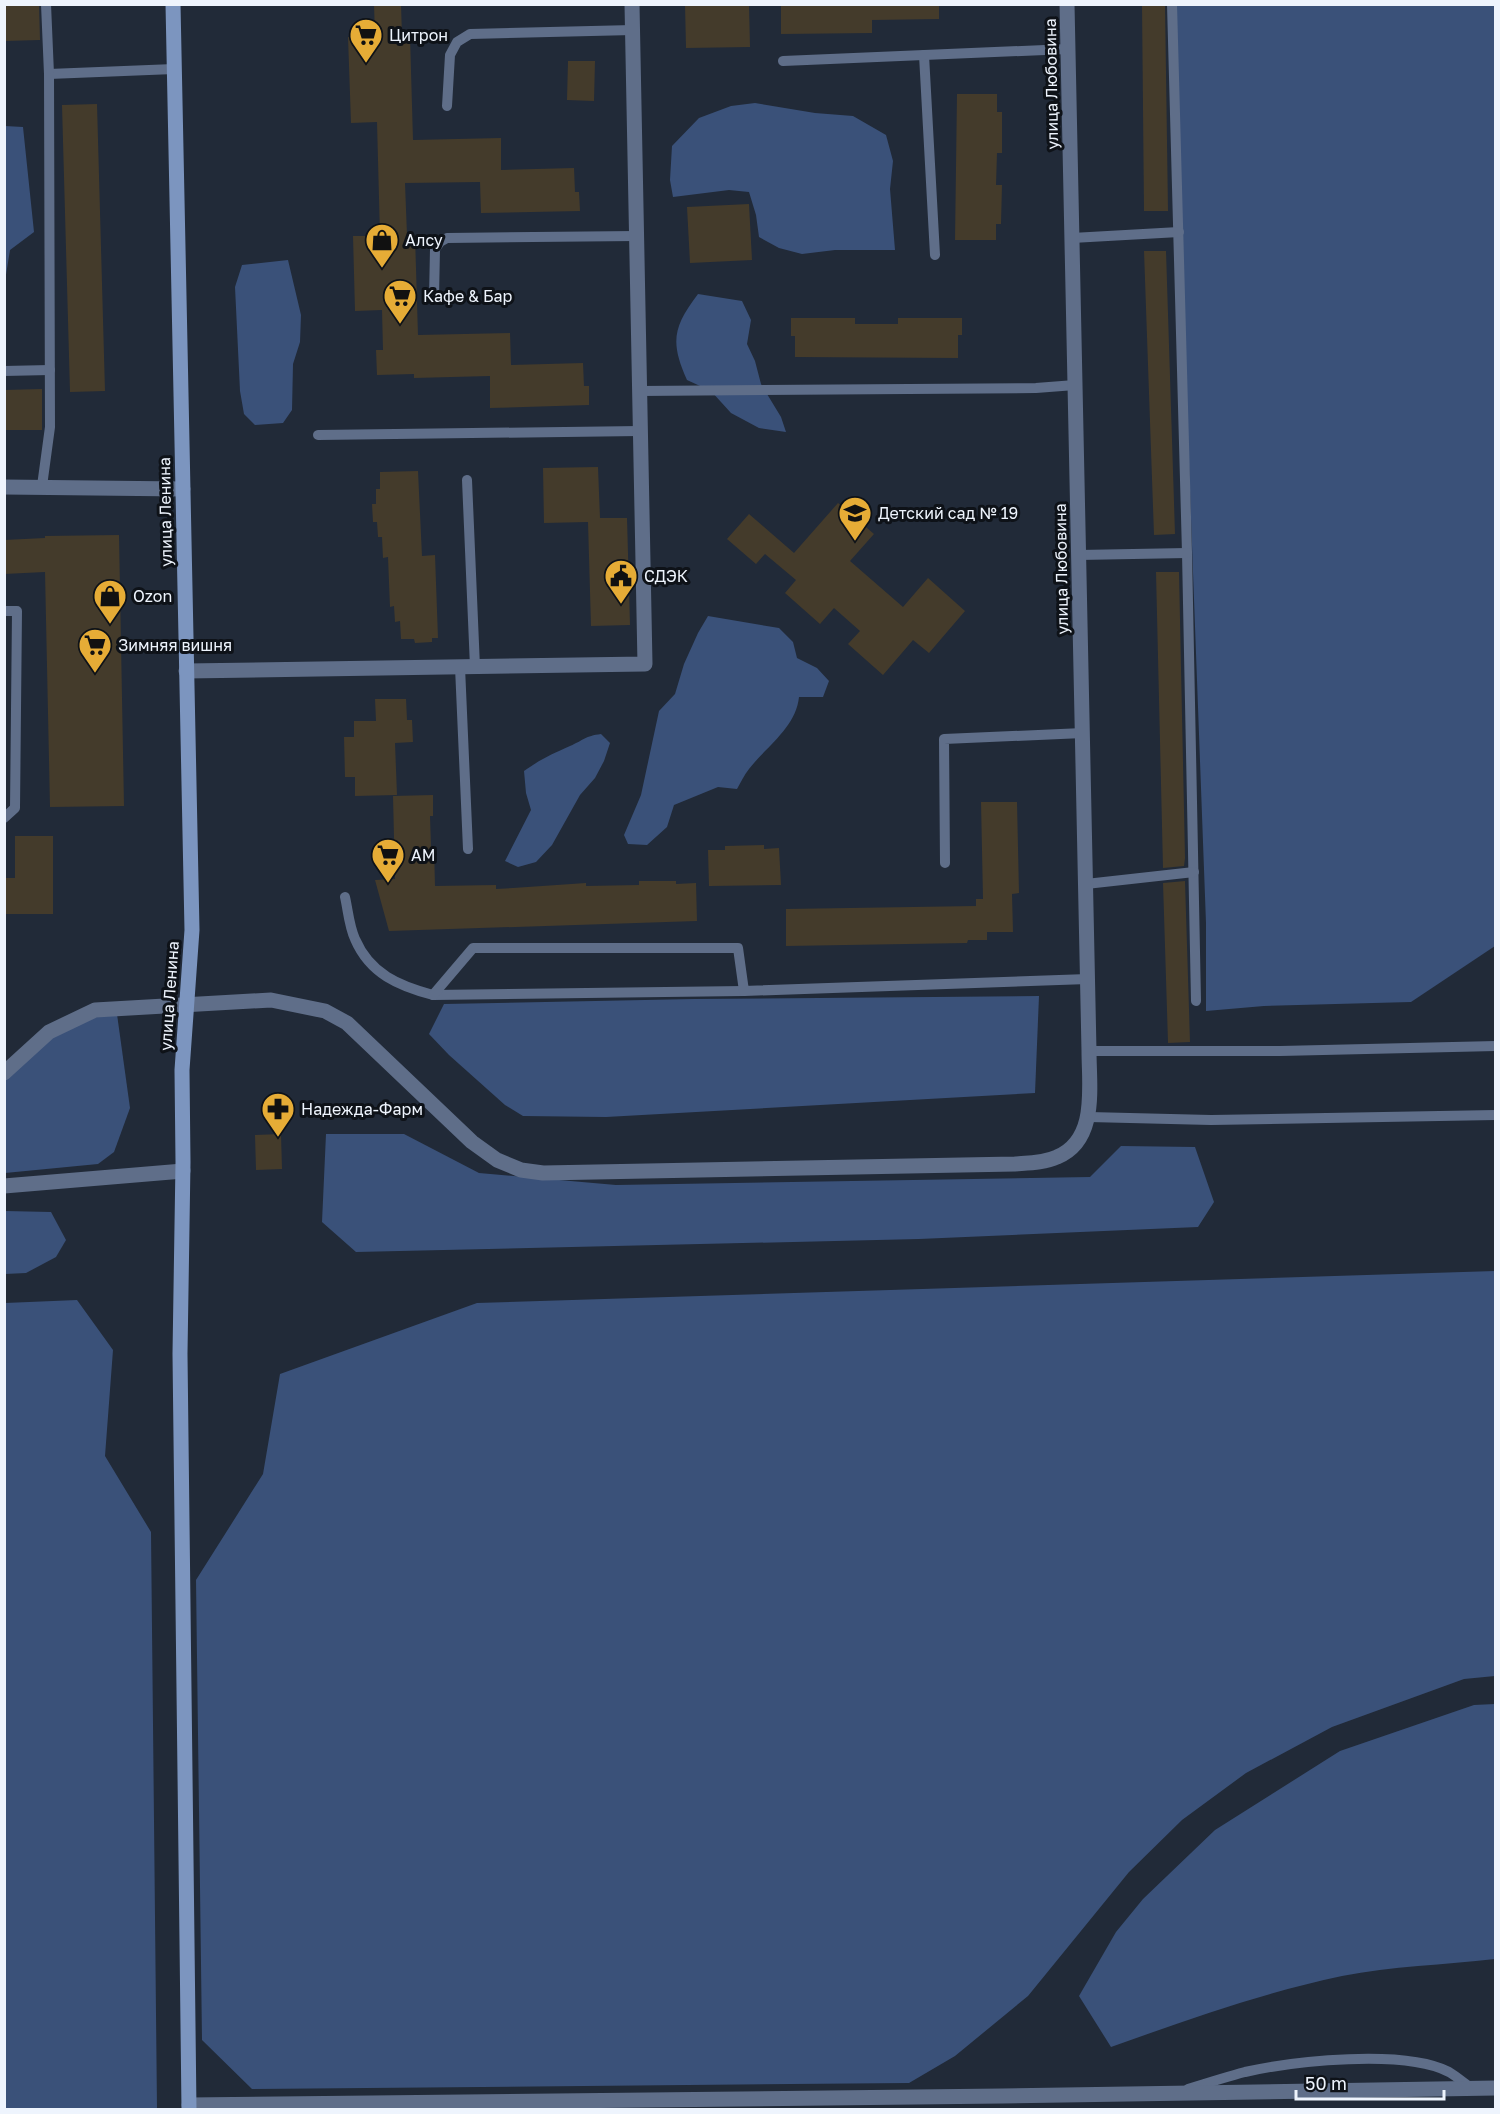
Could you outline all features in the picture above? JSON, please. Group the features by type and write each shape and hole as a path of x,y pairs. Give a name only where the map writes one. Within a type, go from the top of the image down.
{"main road":[{"name":"улица Ленина","path":"172,4 192,930 182,1070 180,1354 189,2107"}],"street":[{"path":"186,671 645,664 632,4"},
{"name":"улица Любовина","path":"4,1073 49,1032 95,1010 271,1000 325,1011 347,1023 471,1142 497,1160 521,1170 543,1173 1015,1164 1038,1162 1057,1157 1071,1148 1089,1117 1089,1051 1067,4"},
{"path":"4,487 183,489"},
{"path":"4,1186 183,1167"},
{"path":"189,2107 819,2104 1174,2093 1496,2088"}],"lane":[{"path":"42,486 50,427 49,74 46,4"},
{"path":"1172,4 1188,553 1196,1001"},
{"path":"447,106 450,55 457,42 470,34 633,30"},
{"path":"783,61 1068,49"},
{"path":"924,55 935,255"},
{"path":"49,74 174,69"},
{"path":"1072,238 1179,232"},
{"path":"434,298 435,249 447,238 636,236"},
{"path":"4,371 50,370"},
{"path":"639,391 1012,388 1075,385"},
{"path":"318,435 640,431"},
{"path":"467,480 468,849"},
{"path":"1079,555 1188,553"},
{"path":"4,611 17,611 15,808 4,818"},
{"path":"945,863 944,739 1083,733"},
{"path":"1086,884 1194,872"},
{"path":"345,897 354,938 381,975 406,988 433,995 744,991 1088,979"},
{"path":"433,995 474,948 738,948 744,991"},
{"path":"1089,1051 1280,1051 1496,1046"},
{"path":"1089,1117 1211,1120 1496,1115"},
{"path":"1174,2093 1246,2072 1305,2063 1379,2058 1414,2062 1448,2072 1472,2088"}],"shaded area":[{"path":"1172,5 1495,5 1495,946 1411,1002 1264,1006 1206,1011 1206,923"},
{"path":"755,103 815,113 853,116 886,135 893,161 890,189 895,250 835,250 802,254 779,248 759,237 756,215 749,192 729,190 673,197 670,180 672,146 699,118 731,106"},
{"path":"5,126 23,127 34,232 10,250 5,281"},
{"path":"288,260 301,315 300,342 293,364 292,410 283,423 255,425 244,414 240,391 235,287 242,265"},
{"path":"698,294 742,301 751,320 747,344 755,361 761,384 781,417 786,432 759,428 731,413 711,391 687,380 678,355 677,335 683,316"},
{"path":"708,616 779,628 793,642 797,658 817,668 829,681 823,697 799,697 797,708 787,727 749,769 737,789 718,787 674,805 667,827 647,845 628,844 624,835 641,795 659,711 675,694 684,664"},
{"path":"601,734 610,743 604,761 595,778 580,795 552,845 536,862 518,867 505,861 531,810 526,793 524,771 585,738"},
{"path":"1039,996 1035,1093 606,1117 523,1116 505,1105 429,1034 444,1004"},
{"path":"116,1007 130,1108 114,1152 98,1164 5,1173 5,1073 49,1032"},
{"path":"326,1134 404,1134 479,1173 616,1185 1090,1177 1121,1146 1195,1147 1214,1202 1198,1227 919,1239 356,1252 322,1222"},
{"path":"5,1211 51,1212 66,1240 56,1257 26,1273 5,1274"},
{"path":"1495,1271 1495,1676 1464,1679 1332,1727 1246,1773 1182,1820 1129,1872 1028,1996 955,2056 909,2083 252,2089 202,2040 196,1580 263,1474 280,1374 477,1303"},
{"path":"77,1300 113,1350 105,1456 151,1532 157,2109 5,2109 5,1303"},
{"path":"1495,1704 1495,1959 1342,1976 1254,1999 1111,2047 1079,1996 1116,1932 1143,1899 1215,1830 1340,1751 1474,1705"}],"building":[{"path":"4,4 39,4 40,40 4,41"},
{"path":"374,4 401,4 402,36 410,36 413,140 501,138 501,170 574,168 575,192 579,192 580,211 481,213 480,182 405,183 407,235 415,235 418,335 510,333 511,365 583,363 584,386 589,386 589,405 490,408 490,376 414,378 414,374 377,375 376,350 383,350 382,310 355,311 353,236 380,236 377,122 351,123 348,37 375,37"},
{"path":"685,4 749,4 750,47 686,48"},
{"path":"781,4 939,4 939,19 872,20 872,33 781,34"},
{"path":"1142,4 1165,4 1168,211 1144,211"},
{"path":"568,61 595,61 594,101 567,100"},
{"path":"957,94 997,94 997,112 1002,112 1002,153 997,153 996,185 1002,185 1001,224 996,224 996,240 955,240"},
{"path":"97,104 105,391 70,392 62,105"},
{"path":"749,204 752,260 690,263 687,207"},
{"path":"1144,251 1166,251 1175,534 1154,535"},
{"path":"791,318 855,318 855,324 898,324 898,318 962,318 962,335 958,335 958,358 795,357 795,336 791,336"},
{"path":"42,389 42,430 4,430 4,390"},
{"path":"598,467 600,518 627,518 630,625 591,626 588,522 544,523 543,468"},
{"path":"418,471 422,556 435,555 438,638 432,638 432,642 415,643 414,639 401,639 400,621 395,622 394,606 390,607 388,557 383,558 382,537 378,537 377,522 373,522 372,504 376,504 376,489 380,489 380,472"},
{"path":"838,503 874,534 850,561 903,607 928,578 965,611 929,653 913,640 883,675 848,644 860,631 834,608 820,624 785,593 796,580 765,554 756,564 727,539 749,514 794,553"},
{"path":"119,535 124,806 50,807 45,572 4,574 4,540 45,538 45,536"},
{"path":"1156,572 1179,572 1185,858 1184,866 1163,868"},
{"path":"375,699 406,699 407,720 412,720 413,742 395,743 397,795 355,796 355,777 345,777 344,737 354,737 354,721 376,721"},
{"path":"433,795 433,816 430,816 435,886 496,885 496,889 586,883 586,886 639,885 639,881 696,883 697,921 389,931 375,880 395,879 393,796"},
{"path":"981,802 1017,802 1019,893 1012,894 1013,932 987,932 987,940 968,940 967,943 786,946 786,909 976,906 976,899 983,899"},
{"path":"15,836 53,836 53,914 4,914 4,878 15,878"},
{"path":"764,845 764,849 779,848 781,885 709,886 708,850 725,850 725,846"},
{"path":"1185,881 1190,1042 1168,1043 1163,883"},
{"path":"281,1134 282,1169 256,1170 255,1135"}],"place":[{"name":"Цитрон","path":"366,64"},
{"name":"Алсу","path":"382,269"},
{"name":"Кафе & Бар","path":"400,325"},
{"name":"Детский сад № 19","path":"855,542"},
{"name":"СДЭК","path":"621,605"},
{"name":"Ozon","path":"110,625"},
{"name":"Зимняя вишня","path":"95,674"},
{"name":"АМ","path":"388,884"},
{"name":"Надежда-Фарм","path":"278,1138"}]}
